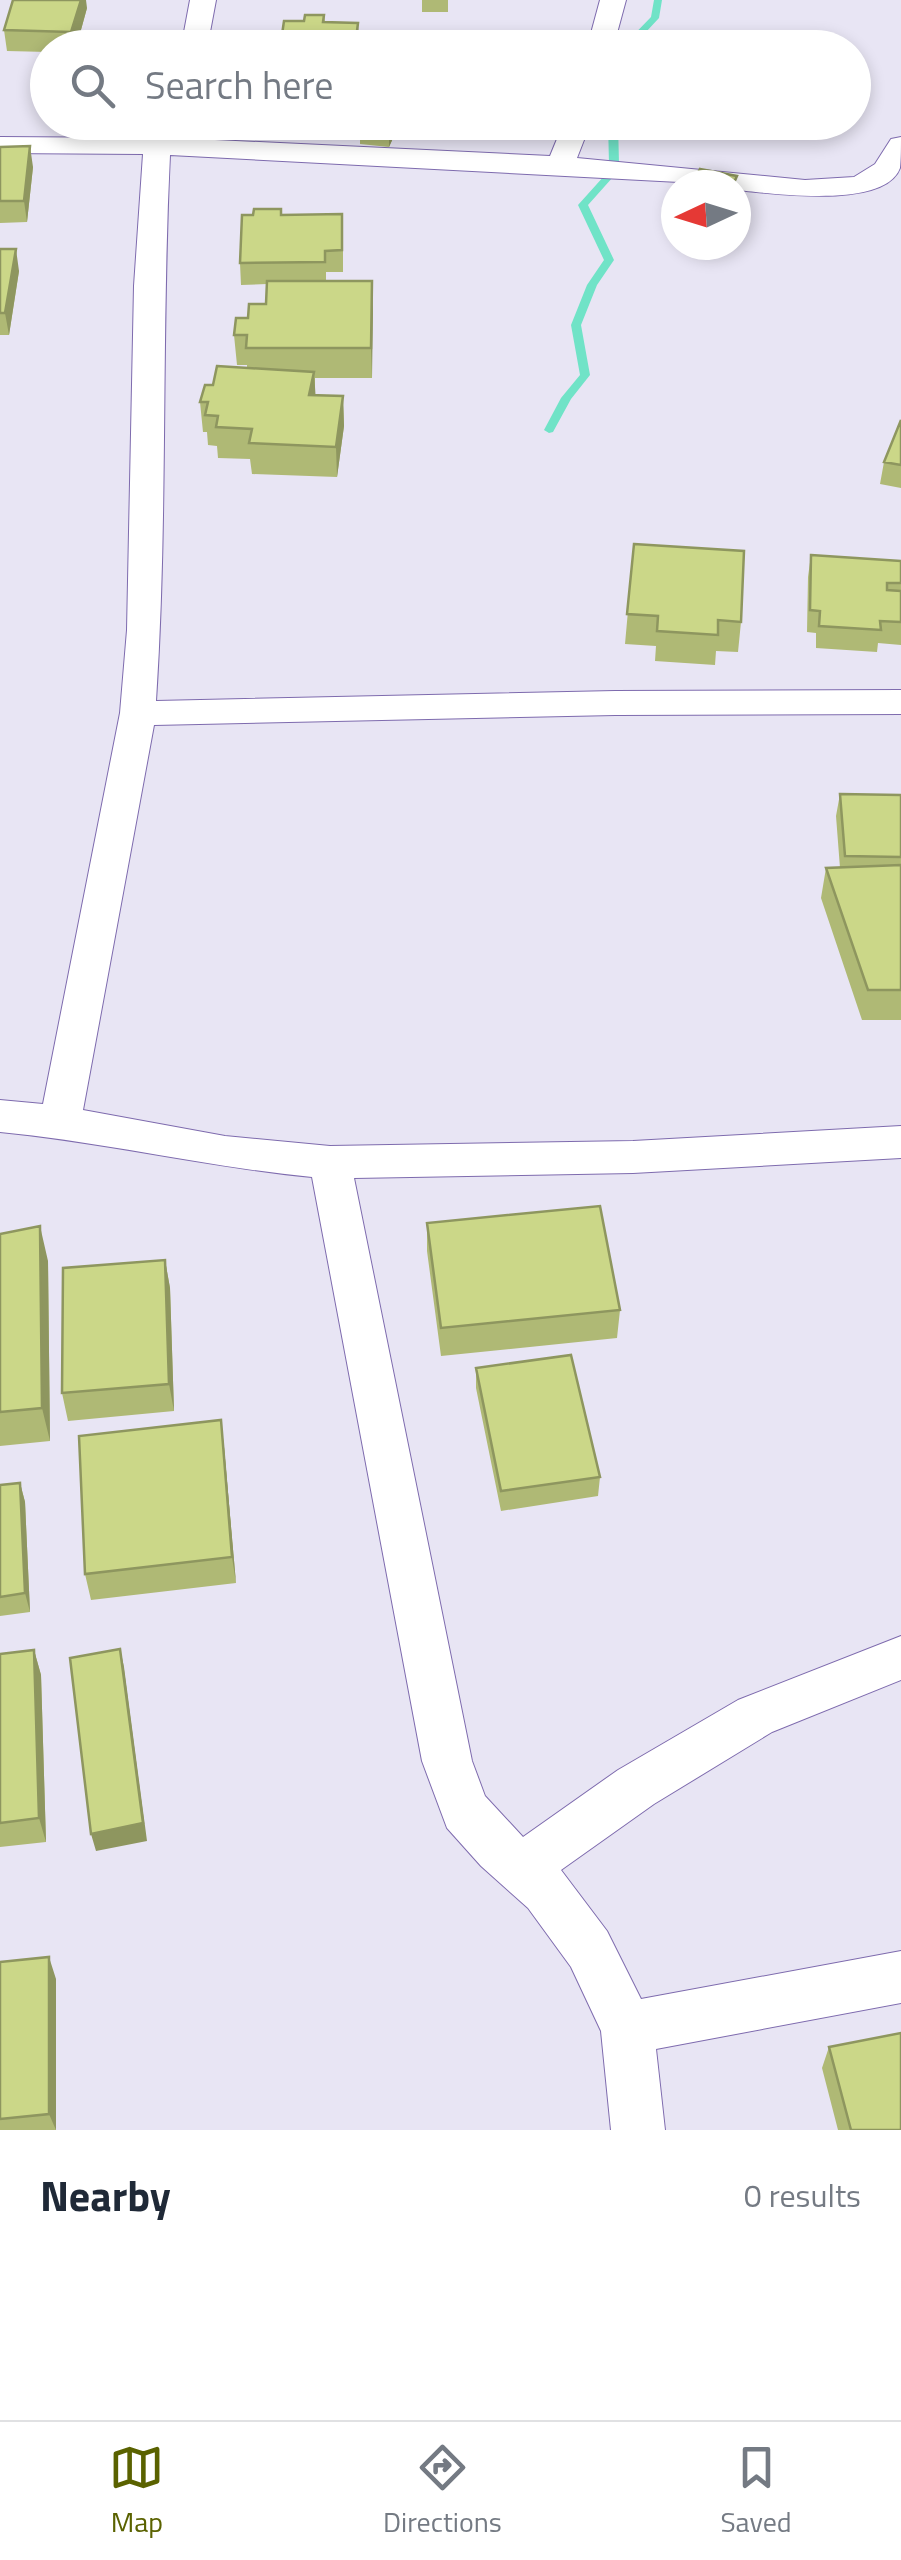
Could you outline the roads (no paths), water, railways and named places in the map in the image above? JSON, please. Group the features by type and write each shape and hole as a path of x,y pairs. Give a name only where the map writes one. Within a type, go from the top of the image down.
{"street":[{"path":"197,30 203,0"},
{"path":"604,30 612,0"},
{"path":"0,144 65,140"},
{"path":"60,1122 138,713 162,140"},
{"path":"239,140 805,188 860,184 885,170 901,145"},
{"path":"560,165 570,140"},
{"path":"138,713 615,703 901,702"},
{"path":"0,1116 60,1122 178,1146 330,1162 633,1157 901,1142"},
{"path":"330,1162 447,1761 465,1811 546,1890 588,1949 627,2028 638,2130"},
{"path":"521,1868 636,1787 754,1716 901,1658"},
{"path":"627,2028 901,1977"}],"waterway":[{"path":"643,30 655,18 658,0"},
{"path":"613,140 614,164"},
{"path":"549,430 566,398 585,375 576,325 592,285 609,260 583,205 608,177"}]}
